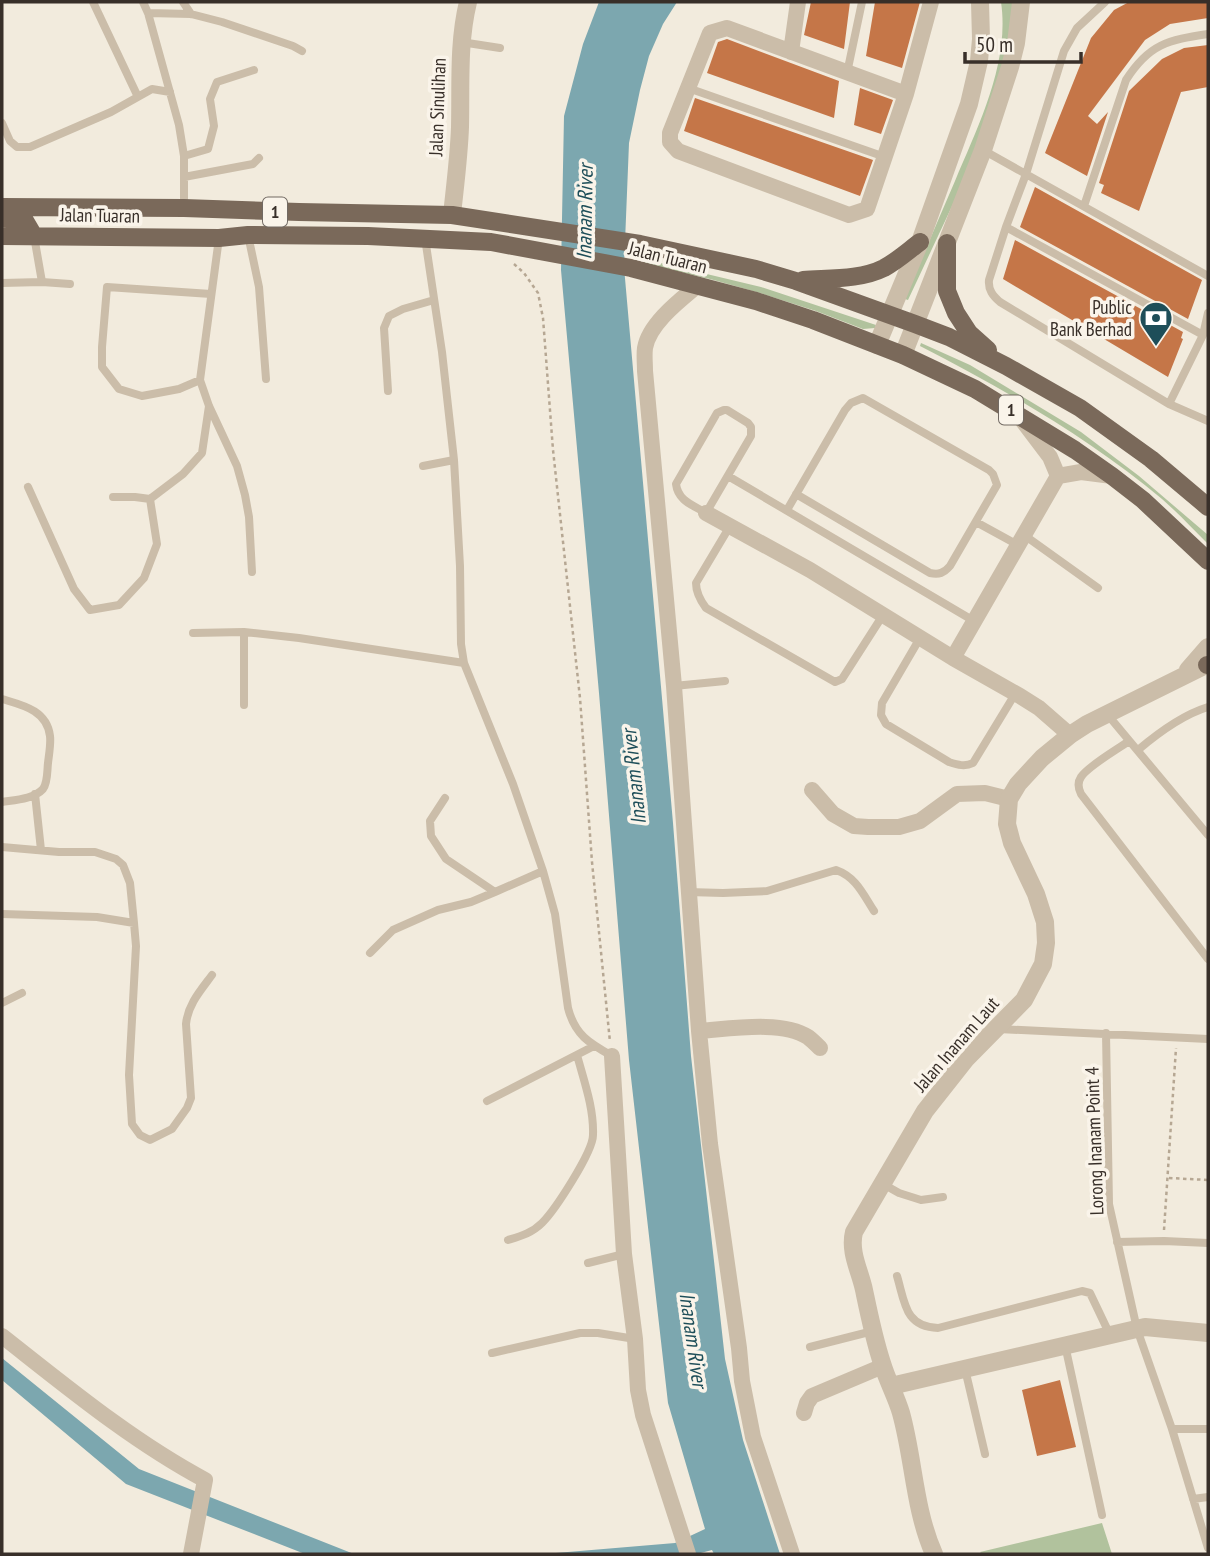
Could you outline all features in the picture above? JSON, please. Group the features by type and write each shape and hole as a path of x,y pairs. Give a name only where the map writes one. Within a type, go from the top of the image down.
{"main road":[{"name":"Jalan Tuaran","path":"2,207 184,208 452,215 640,244 744,266 890,314 949,337 1006,366 1080,408 1151,459 1208,506"},
{"path":"2,219 24,219 34,236"},
{"name":"Jalan Tuaran","path":"2,236 219,238 248,235 491,242 631,268 756,301 903,355 975,389 1075,450 1112,476 1143,500 1207,562"},
{"path":"796,281 862,275 882,269 920,242"},
{"path":"947,243 947,291 956,313 970,333 1006,366"},
{"path":"1188,489 1208,494"},
{"path":"1188,489 1208,516"}],"street":[{"name":"Jalan Sinulihan","path":"452,215 460,131 462,25 468,2"},
{"path":"791,52 798,2"},
{"path":"906,94 727,28 710,33 670,133 670,142 678,151 849,215 867,209 906,94 931,2"},
{"path":"877,345 920,242 969,104 979,61 980,2"},
{"path":"903,355 983,150 1010,67 1021,2"},
{"path":"697,286 674,305 650,334 645,349 645,370 674,686 688,892 710,1144 740,1348 742,1381 753,1437 792,1554"},
{"path":"1016,413 1050,457 1058,476"},
{"path":"953,659 1058,476 1080,472 1112,476"},
{"path":"706,513 810,570 953,659 1016,694 1038,708 1070,735"},
{"path":"812,790 833,814 854,826 867,827 899,827 920,821 957,793 985,793 1009,799 1030,770 1070,735 1178,680 1208,660"},
{"name":"Jalan Inanam Laut","path":"934,1554 922,1520 901,1413 883,1366 851,1242 859,1222 925,1111 966,1059 1024,1000 1043,964 1045,922 1036,894 1012,843 1007,824 1009,799"},
{"path":"699,1031 774,1027 809,1037 820,1048"},
{"path":"612,1056 624,1254 635,1339 638,1390 643,1415 688,1554"},
{"path":"891,1386 1145,1327 1208,1333"},
{"path":"2,1336 108,1418 180,1467 205,1480 191,1554"},
{"path":"804,1413 812,1396 883,1366"}],"lane":[{"path":"93,2 138,97"},
{"path":"144,2 178,125 184,156 184,208"},
{"path":"183,2 191,14"},
{"path":"847,73 862,2"},
{"path":"1105,2 1085,19 1064,51 988,286 1000,302 1169,404 1208,421"},
{"path":"148,13 191,14 222,22 302,51"},
{"path":"1084,206 1126,80 1133,69 1141,59 1161,44 1208,34"},
{"path":"461,42 500,48"},
{"path":"184,156 208,149 214,126 210,99 217,82 254,70"},
{"path":"688,88 885,157"},
{"path":"2,123 10,141 17,147 30,147 111,112 152,89 170,92"},
{"path":"983,150 1208,276"},
{"path":"184,177 253,164 259,158"},
{"path":"1006,228 1203,335"},
{"path":"248,235 259,287 266,379"},
{"path":"34,236 42,282"},
{"path":"219,238 200,380 237,466 245,495 252,572"},
{"path":"425,238 454,460 464,663 513,785 555,914 572,1022 582,1036 612,1056"},
{"path":"2,283 70,284"},
{"path":"200,380 179,389 142,396 119,388 102,367 107,287 211,294"},
{"path":"388,391 384,328 389,316 434,300"},
{"path":"1169,404 1203,335 1208,313"},
{"path":"787,510 796,494 845,410 851,403 863,398 993,474 997,485 950,566 941,573 930,573 796,494"},
{"path":"113,497 150,499 183,474 202,453 209,406"},
{"path":"727,410 748,424 752,431 751,436 706,513 684,500 677,492 676,484 717,412 727,410"},
{"path":"423,466 454,460"},
{"path":"728,476 974,621"},
{"path":"28,487 74,589 90,610 119,605 144,578 157,544 150,499"},
{"path":"976,522 1021,540 1098,589"},
{"path":"730,526 696,583 696,590 706,608 835,682 842,679 883,615"},
{"path":"193,633 244,632 299,638 464,663"},
{"path":"244,632 244,705"},
{"path":"920,638 882,703 881,715 886,724 949,762 968,766 973,763 1016,694"},
{"path":"674,686 725,681"},
{"path":"2,699 38,713 46,723 50,736 43,789 35,794 2,802"},
{"path":"1138,750 1189,715 1207,709"},
{"path":"1107,714 1208,835"},
{"path":"1129,741 1085,772 1078,788 1208,959"},
{"path":"35,794 41,850"},
{"path":"445,798 430,821 431,836 446,859 495,892"},
{"path":"2,847 95,852 116,859 123,865 130,883 136,946 129,1075 132,1124 140,1135 150,1140 172,1129 191,1098 187,1013 212,975"},
{"path":"688,892 767,891 836,870 855,880 874,911"},
{"path":"370,953 393,930 438,910 471,902 542,871"},
{"path":"2,914 97,918 134,923"},
{"path":"2,1003 22,992"},
{"path":"995,1029 1208,1039"},
{"name":"Lorong Inanam Point 4","path":"1106,1033 1109,1204 1137,1329 1172,1429 1208,1548"},
{"path":"487,1101 594,1046"},
{"path":"508,1240 528,1234 542,1223 561,1198 594,1137 591,1107 576,1055"},
{"path":"883,1184 921,1200 943,1197"},
{"path":"1117,1242 1208,1244"},
{"path":"588,1262 624,1254"},
{"path":"897,1276 911,1318 925,1327 938,1328 1082,1292 1090,1293 1110,1335"},
{"path":"810,1347 873,1331"},
{"path":"492,1353 580,1333 635,1339"},
{"path":"1065,1345 1102,1515"},
{"path":"965,1369 985,1454"},
{"path":"1172,1429 1208,1429"},
{"path":"1193,1499 1208,1497"}],"path":[{"path":"491,242 534,286 543,318 553,450 580,698 592,862 612,1056"},
{"path":"1164,1241 1176,1038"},
{"path":"1169,1178 1208,1180"}],"green space":[{"path":"1001,2 1022,2 969,170 908,300 905,299 990,94 1001,48"},
{"path":"644,259 761,287 876,325 875,328 863,329 760,293 644,264"},
{"path":"921,343 970,365 1081,432 1139,476 1208,535 1208,544 1162,499 1105,455 1014,397 920,346"},
{"path":"1102,1523 1112,1554 980,1552"}],"water":[{"name":"Inanam River","path":"599,2 677,2 663,24 649,56 629,143 624,267 691,1056 725,1359 743,1440 780,1554 714,1554 712,1550 697,1554 544,1554 675,1543 705,1529 668,1403 629,1060 561,270 564,116 583,44"},
{"path":"2,1358 139,1469 354,1554 305,1554 126,1484 2,1380"}],"building":[{"path":"811,2 850,2 844,49 804,35"},
{"path":"875,2 920,2 902,68 866,56"},
{"path":"1129,2 1208,2 1208,18 1170,24 1145,40 1088,116 1097,124 1108,112 1087,176 1045,153 1091,38 1114,10"},
{"path":"727,39 839,81 834,118 707,73 718,42"},
{"path":"1208,45 1208,87 1181,92 1139,211 1101,193 1104,185 1099,183 1129,91 1162,59 1184,48"},
{"path":"860,88 893,100 881,134 854,125"},
{"path":"695,98 873,160 860,196 684,131"},
{"path":"1035,187 1202,280 1188,319 1020,227"},
{"path":"1015,240 1183,332 1183,339 1168,377 1003,279"},
{"path":"1060,1380 1076,1447 1037,1456 1022,1390"}],"place":[{"name":"Public Bank Berhad","path":"1156,348"}]}
